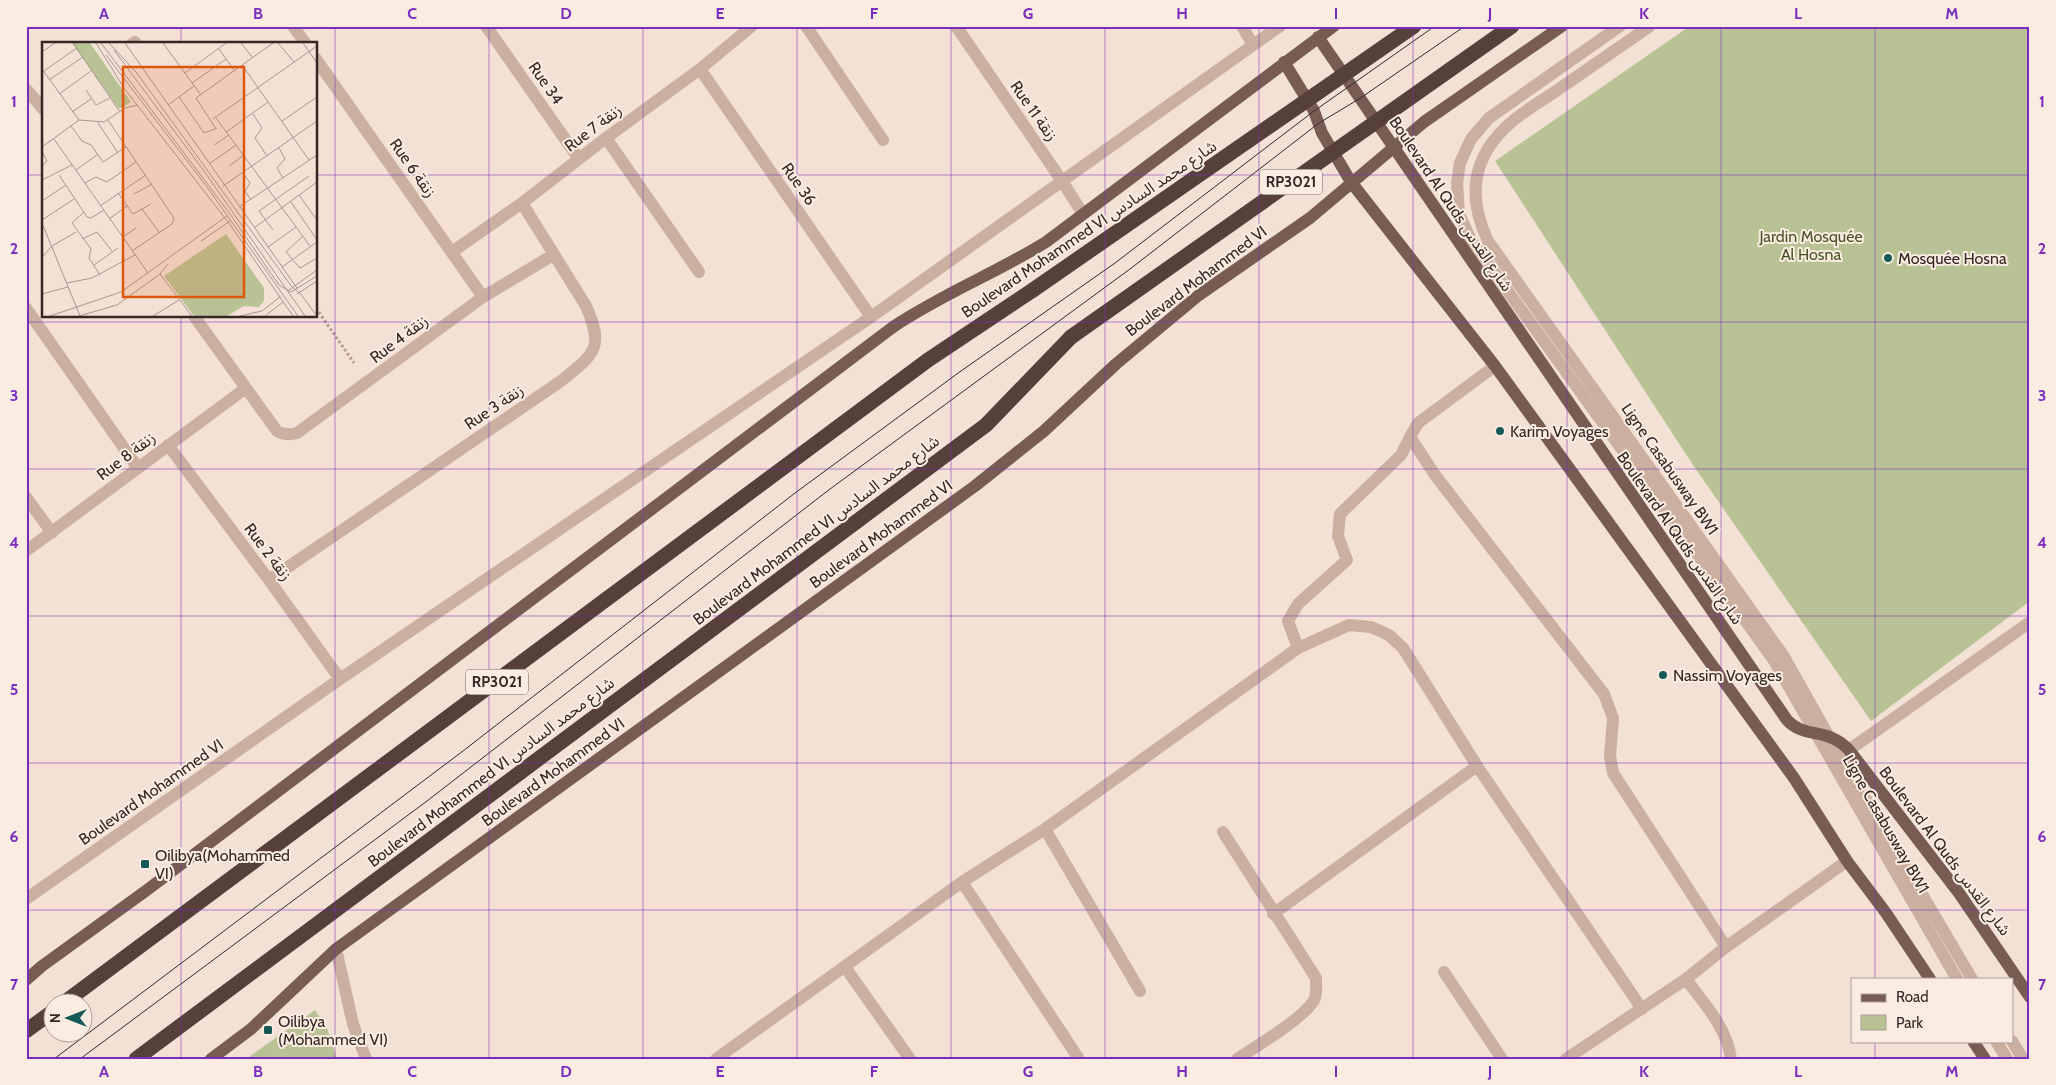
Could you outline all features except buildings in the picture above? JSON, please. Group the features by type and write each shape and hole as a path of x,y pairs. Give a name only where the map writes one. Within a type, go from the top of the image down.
{"highway":[{"name":"Boulevard Mohammed VI شارع محمد السادس","path":"78,992 928,360 1033,290 1414,26"},
{"name":"Boulevard Mohammed VI شارع محمد السادس","path":"136,1059 986,425 1071,338 1512,26"},
{"path":"26,1031 42,1019"}],"main road":[{"path":"26,980 42,966 170,873 893,327 948,294 1018,260 1046,242 1334,26"},
{"name":"Boulevard Mohammed VI","path":"211,1059 251,1028 336,949 975,486 1044,431 1116,364 1199,295 1310,218 1424,122 1562,26"},
{"name":"Boulevard Al Quds شارع القدس","path":"1318,38 1786,720 1800,730 1828,735 1842,743 1849,750 1959,893 2030,997"},
{"path":"1284,62 1314,111 1322,133 1351,182 1495,366 1794,778 1847,861 1886,913 1929,978"},
{"path":"1974,1042 1984,1059"}],"street":[{"path":"293,26 305,42"},
{"name":"Rue 34","path":"486,26 579,159"},
{"name":"Rue 7 زنقة","path":"452,252 522,204 606,138 700,70 752,26"},
{"path":"806,26 883,140"},
{"name":"Rue 11 زنقة","path":"956,26 1062,181 1082,214"},
{"path":"1242,26 1254,45"},
{"name":"Boulevard Mohammed VI","path":"26,899 340,679 871,317 1280,26"},
{"name":"Ligne Casabusway BW1","path":"1620,26 1489,118 1471,138 1460,163 1457,183 1459,214 1471,240 1773,660 1955,978"},
{"name":"Ligne Casabusway BW1","path":"1650,26 1507,126 1488,148 1481,161 1476,184 1476,208 1481,226 1488,241 1783,655 1971,978"},
{"name":"Rue 6 زنقة","path":"318,61 483,297"},
{"name":"Rue 36","path":"700,70 871,317"},
{"path":"26,89 42,106"},
{"path":"606,138 698,272"},
{"name":"Rue 3 زنقة","path":"269,580 562,381 587,360 595,347 594,323 586,306 522,204"},
{"name":"Rue 4 زنقة","path":"246,388 268,420 281,434 297,433 368,383 483,297 553,255"},
{"path":"26,308 138,468"},
{"path":"195,318 246,388"},
{"path":"1298,648 1288,621 1298,604 1347,560 1338,536 1340,514 1401,455 1418,422 1495,366"},
{"name":"Rue 8 زنقة","path":"26,551 246,388"},
{"path":"1410,437 1435,475 1604,694 1613,718 1610,756 1613,773 1726,947"},
{"name":"Rue 2 زنقة","path":"168,445 340,679"},
{"path":"26,497 52,533"},
{"path":"1849,750 2030,622"},
{"path":"719,1058 962,882 1045,829 1298,648 1349,625 1371,627 1389,635 1403,648 1477,766 1642,1009"},
{"path":"1273,914 1477,766"},
{"path":"1045,829 1140,991"},
{"path":"1223,832 1273,914 1316,978 1317,990 1315,999 1306,1012 1245,1057"},
{"path":"1566,1059 1686,979 1726,947 1847,861"},
{"path":"962,882 1079,1059"},
{"path":"336,949 353,1024 366,1059"},
{"path":"845,967 910,1059"},
{"path":"1444,972 1502,1059"},
{"path":"1686,979 1720,1025 1731,1059"},
{"path":"1997,1042 2007,1059"},
{"path":"2013,1042 2023,1059"}],"path":[{"path":"318,311 368,383"}],"green space":[{"name":"Jardin Mosquée Al Hosna","path":"1690,26 2030,26 2030,601 1871,721 1693,465 1495,161"},
{"path":"315,1010 327,1028 337,1059 246,1059"}],"tram line":[{"path":"54,1059 463,751 795,493 961,371 1115,263 1314,111 1435,26"},
{"path":"80,1059 427,801 830,489 1130,269 1319,123 1359,99 1465,26"}],"place":[{"name":"Mosquée Hosna","path":"1888,258"},
{"name":"Karim Voyages","path":"1500,431"},
{"name":"Nassim Voyages","path":"1663,675"},
{"name":"Oilibya(Mohammed VI)","path":"145,864"},
{"name":"Oilibya (Mohammed VI)","path":"268,1030"}]}
